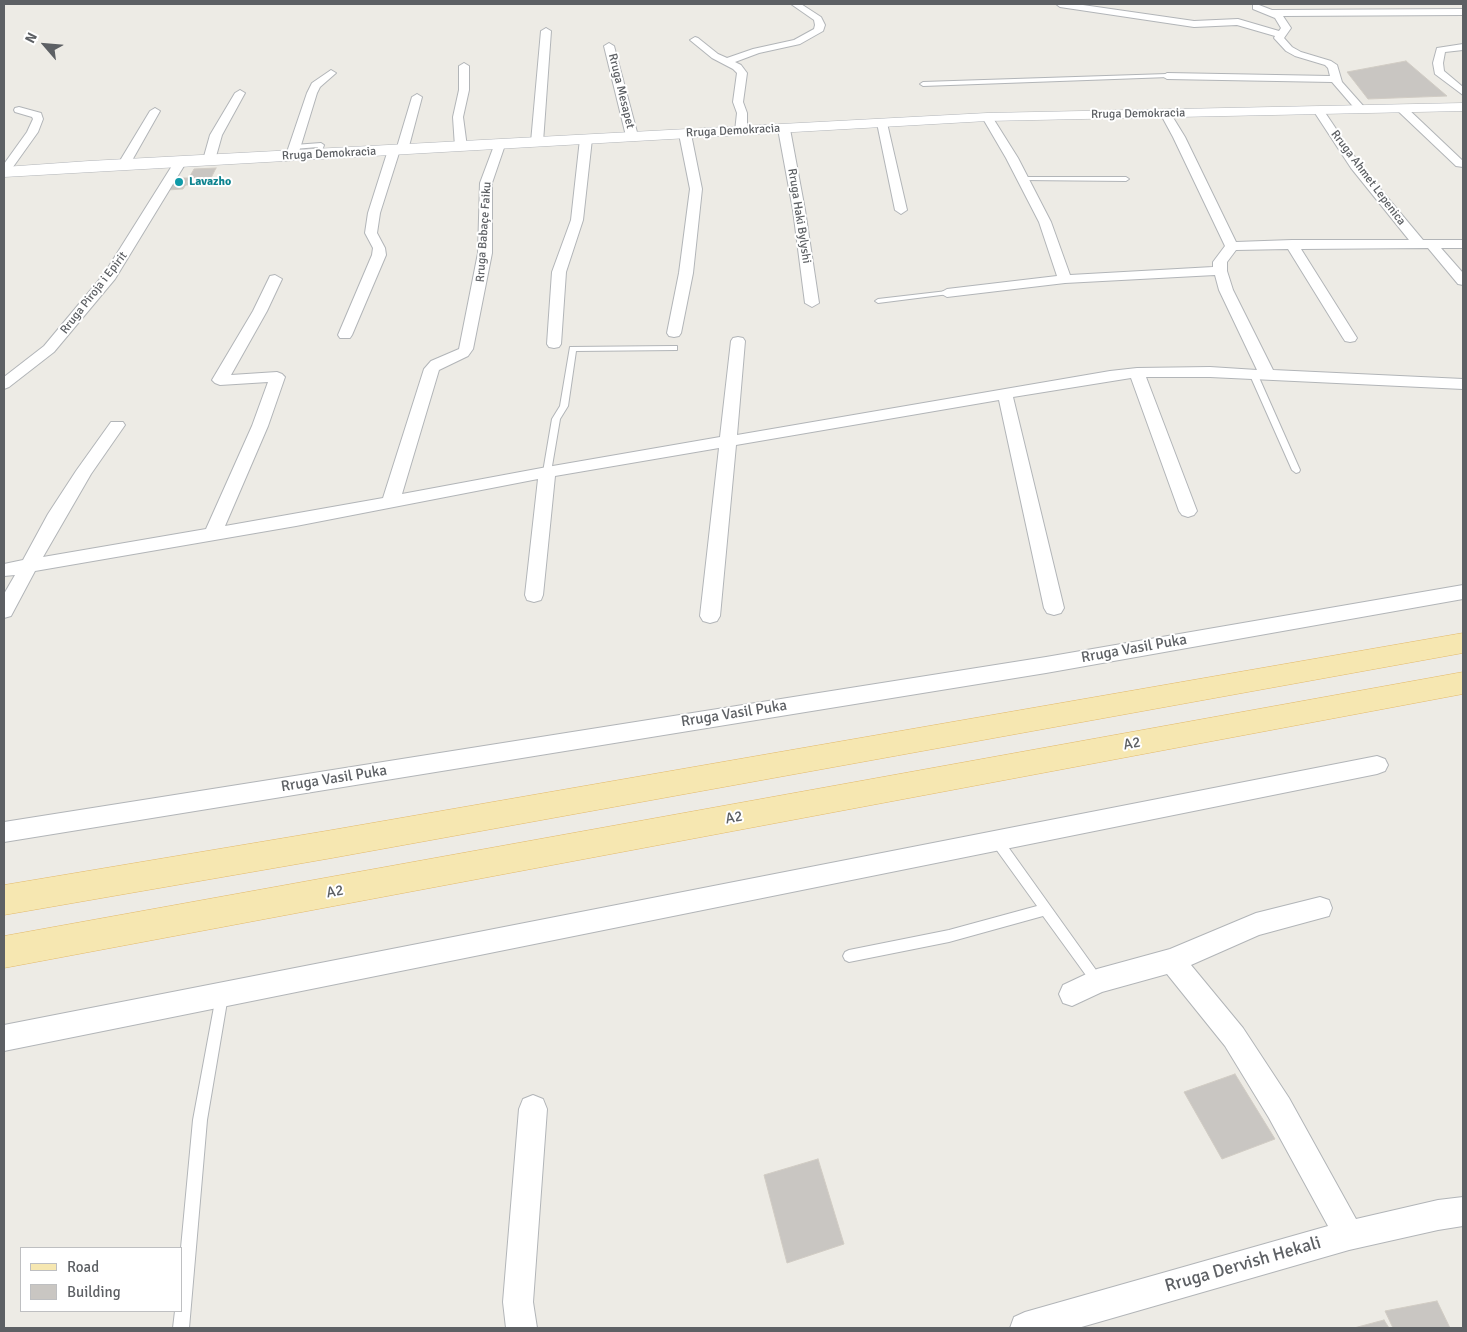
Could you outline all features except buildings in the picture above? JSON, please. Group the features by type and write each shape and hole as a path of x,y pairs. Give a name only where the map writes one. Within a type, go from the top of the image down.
{"main road":[{"name":"Rruga Demokracia","path":"4,172 209,160 293,151 318,154 461,147 987,117 1463,107"},
{"path":"4,900 332,844 1463,643"},
{"name":"A2","path":"4,952 1463,683"}],"street":[{"path":"727,62 756,51 798,42 818,31 820,25 818,19 795,4"},
{"path":"1060,4 1188,24 1238,22 1280,35"},
{"path":"1256,7 1278,16 1286,25 1280,38 1289,49 1298,54 1328,63 1333,67 1336,79 1342,90 1361,109"},
{"path":"1270,13 1463,12"},
{"path":"537,142 546,31"},
{"path":"696,40 715,56 737,68 742,73 738,102 742,113 741,131"},
{"name":"Rruga Mesapet","path":"609,46 632,136"},
{"path":"1463,48 1440,50 1438,63 1439,72 1463,92"},
{"path":"461,147 458,118 464,90 464,66"},
{"path":"293,151 312,93 316,86 331,74"},
{"path":"1167,76 1336,79"},
{"path":"209,160 216,135 240,94"},
{"path":"345,336 379,255 379,248 372,233 374,213 405,134 417,96"},
{"path":"1402,109 1460,164"},
{"path":"4,172 27,140 38,119 37,116 19,110"},
{"name":"Rruga Ahmet Lepenica","path":"1318,110 1357,168 1425,244 1463,281"},
{"path":"124,164 155,111"},
{"path":"1165,114 1179,137 1232,247"},
{"path":"987,117 1023,178 1046,222 1065,279"},
{"path":"882,123 901,210"},
{"name":"Rruga Haki Bylyshi","path":"784,129 799,210 812,303"},
{"path":"674,332 686,273 696,189 685,134"},
{"path":"554,344 559,272 577,220 586,139"},
{"name":"Rruga Babaçe Faiku","path":"391,502 432,369 436,364 463,353 466,349 485,253 486,183 498,145"},
{"name":"Rruga Piroja i Epirit","path":"4,384 49,349 88,304 110,276 181,161"},
{"path":"1260,374 1220,271 1220,262 1232,247 1292,244 1463,244"},
{"path":"1292,244 1350,338"},
{"path":"948,293 1065,279 1220,271"},
{"path":"213,534 260,426 277,377 220,380 260,311 275,279"},
{"path":"710,616 738,341"},
{"path":"1137,373 1188,511"},
{"path":"4,570 391,502 547,472 1137,373 1260,374 1463,384"},
{"path":"1005,394 1054,608"},
{"path":"4,611 57,514 84,471 117,425"},
{"path":"534,595 547,472"},
{"name":"Rruga Vasil Puka","path":"4,832 1046,665 1463,592"},
{"path":"4,1038 1377,765"},
{"path":"1072,994 1098,981 1128,971 1172,962 1256,924 1320,908"},
{"path":"1172,962 1234,1037 1279,1108 1350,1235"},
{"path":"521,1328 518,1302 533,1109"},
{"name":"Rruga Dervish Hekali","path":"1031,1327 1350,1235 1438,1215 1463,1212"}],"lane":[{"path":"923,84 1167,76"},
{"path":"1023,178 1126,179"},
{"path":"878,301 948,293"},
{"path":"547,472 556,419 564,406 574,349 674,348"},
{"path":"1260,374 1296,470"},
{"path":"997,841 1098,981"},
{"path":"850,956 949,936 1047,909"},
{"path":"182,1328 200,1120 222,995"}],"place":[{"name":"Lavazho","path":"179,182"}]}
